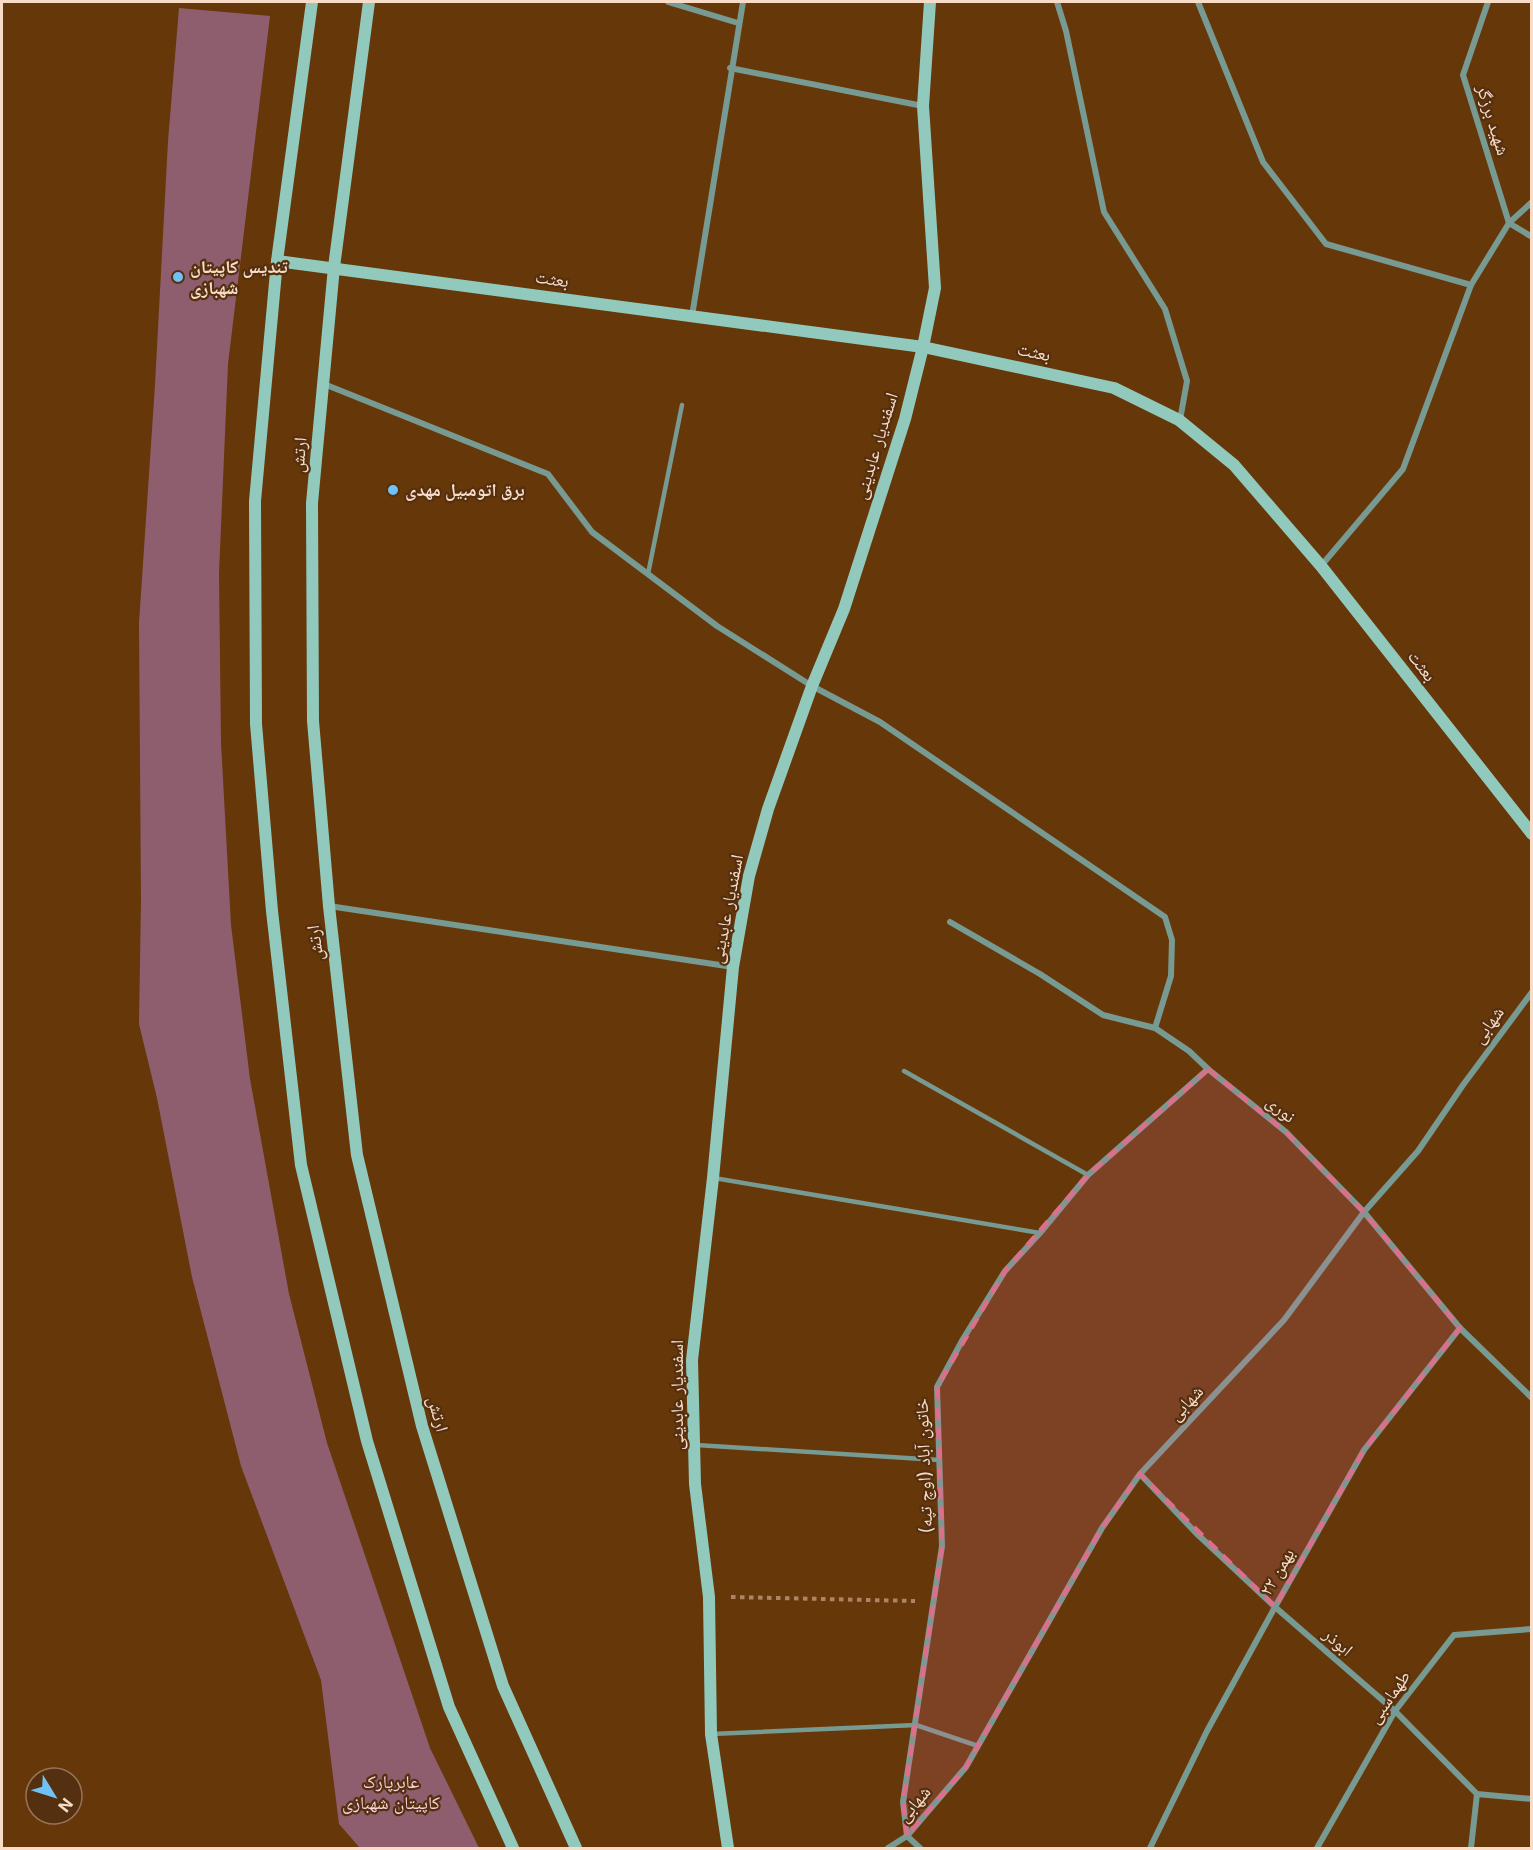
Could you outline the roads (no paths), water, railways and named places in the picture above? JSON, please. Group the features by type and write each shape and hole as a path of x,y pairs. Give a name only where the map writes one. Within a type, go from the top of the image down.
{"main road":[{"path":"312,2 278,261 255,501 256,724 272,911 301,1165 367,1442 450,1707 513,1848"},
{"name":"ارتش","path":"369,2 334,267 312,503 313,721 329,906 357,1155 422,1426 503,1686 576,1848"},
{"name":"اسفندیار عابدینی","path":"728,1848 711,1734 709,1597 695,1484 692,1360 713,1178 733,967 749,876 768,809 812,686 844,609 905,418 923,347 934,288 923,106 930,2"},
{"name":"بعثت","path":"278,261 923,347 1114,388 1179,420 1234,465 1321,566 1532,834"}],"street":[{"path":"668,2 738,22"},
{"path":"692,316 742,2"},
{"path":"1057,2 1066,31 1104,212 1165,309 1187,381 1179,420"},
{"path":"1198,2 1263,162 1326,244 1471,285"},
{"name":"شهید برزگر","path":"1488,2 1463,75 1509,223"},
{"path":"730,68 923,106"},
{"path":"1321,566 1403,469 1471,285 1509,223 1532,202"},
{"path":"1509,223 1532,237"},
{"path":"323,383 548,474 592,532 717,626 812,686 880,722 1165,917 1172,940 1171,976 1155,1028"},
{"path":"329,906 733,967"},
{"name":"نوری","path":"950,922 1040,974 1103,1015 1155,1028 1189,1051 1286,1132 1364,1212 1460,1328 1532,1398"},
{"name":"شهابی","path":"888,1848 907,1836 966,1767 1102,1528 1140,1474 1284,1320 1364,1212 1418,1151 1463,1085 1532,992"},
{"name":"خاتون آباد (اوچ تپه)","path":"907,1836 903,1802 942,1546 937,1387 963,1339 1005,1271 1088,1175 1208,1069"},
{"name":"۲۲ بهمن","path":"1150,1848 1207,1731 1364,1450 1460,1328"},
{"name":"ابوذر","path":"1140,1474 1196,1533 1395,1711 1477,1794"},
{"name":"طهماسبی","path":"1317,1848 1395,1711 1454,1635 1532,1629"},
{"path":"1472,1848 1477,1794 1532,1799"},
{"path":"907,1836 920,1848"}],"lane":[{"path":"648,574 682,405"},
{"path":"904,1071 1088,1175"},
{"path":"713,1178 1040,1233"},
{"path":"694,1445 939,1460"},
{"path":"711,1734 916,1725 978,1746"}],"place":[{"name":"تندیس کاپیتان شهبازی","path":"178,277"},
{"name":"برق اتومبیل مهدی","path":"393,490"}],"park label":[{"name":"عابرپارک کاپیتان شهبازی","path":"391,1792"}]}
